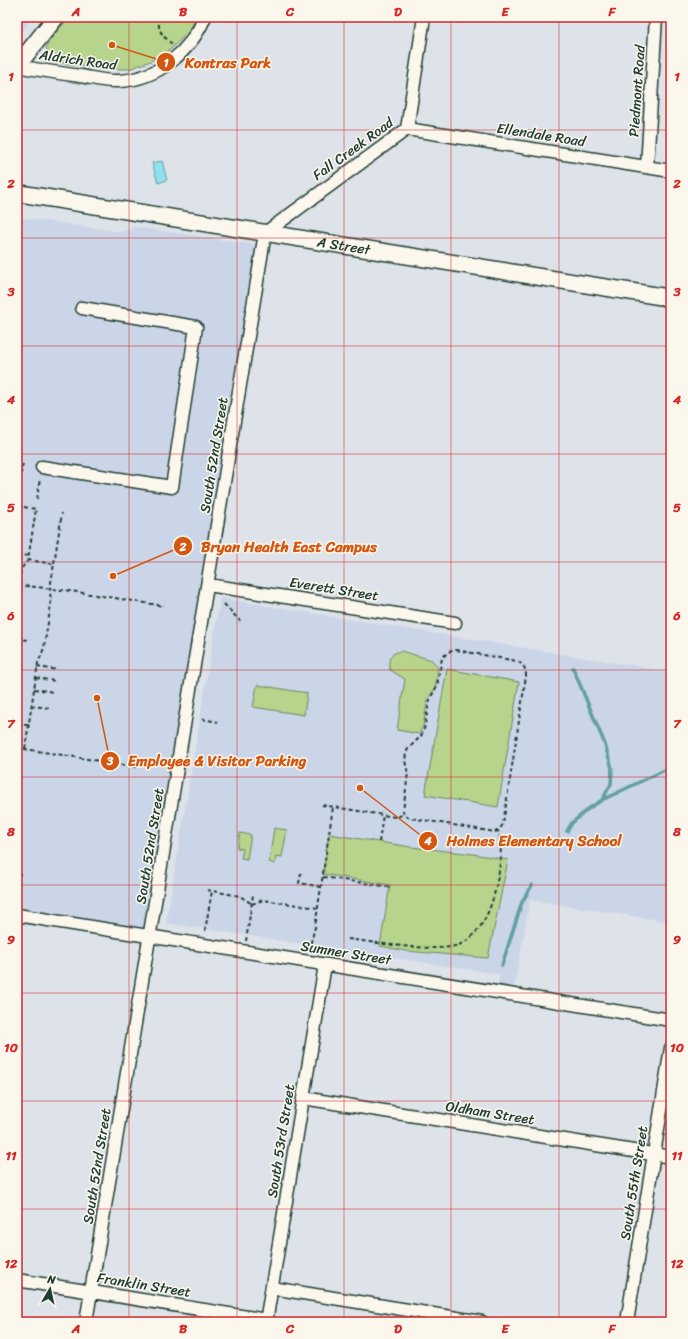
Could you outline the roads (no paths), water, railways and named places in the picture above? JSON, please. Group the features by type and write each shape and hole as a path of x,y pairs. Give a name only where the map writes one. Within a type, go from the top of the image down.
{"main road":[{"path":"17,66 56,17"},
{"name":"A Street","path":"17,193 671,298"}],"street":[{"name":"Aldrich Road","path":"17,66 100,80 119,81 147,76 164,68 182,53 195,36 205,17"},
{"name":"Fall Creek Road","path":"265,233 407,129 424,17"},
{"name":"Piedmont Road","path":"647,167 656,17"},
{"name":"Ellendale Road","path":"407,129 671,171"},
{"name":"South 52nd Street","path":"86,1322 265,233"},
{"path":"41,471 172,487 196,327 82,308"},
{"name":"Everett Street","path":"208,585 455,622"},
{"name":"Sumner Street","path":"17,915 671,1020"},
{"name":"South 53rd Street","path":"266,1321 325,965"},
{"name":"South 55th Street","path":"627,1322 671,1048"},
{"name":"Oldham Street","path":"303,1098 671,1157"},
{"name":"Franklin Street","path":"17,1280 266,1321"},
{"path":"272,1288 482,1322"}],"water":[{"path":"162,161 167,180 158,183 152,163"}],"waterway":[{"path":"573,668 604,742 612,768 611,784 602,800"},
{"path":"567,831 572,823 588,809 602,800 671,767"},
{"path":"502,965 522,902 532,885"}],"place":[{"name":"Kontras Park","path":"112,45"},
{"name":"Bryan Health East Campus","path":"113,576"},
{"name":"Employee & Visitor Parking","path":"97,698"},
{"name":"Holmes Elementary School","path":"360,788"}]}
